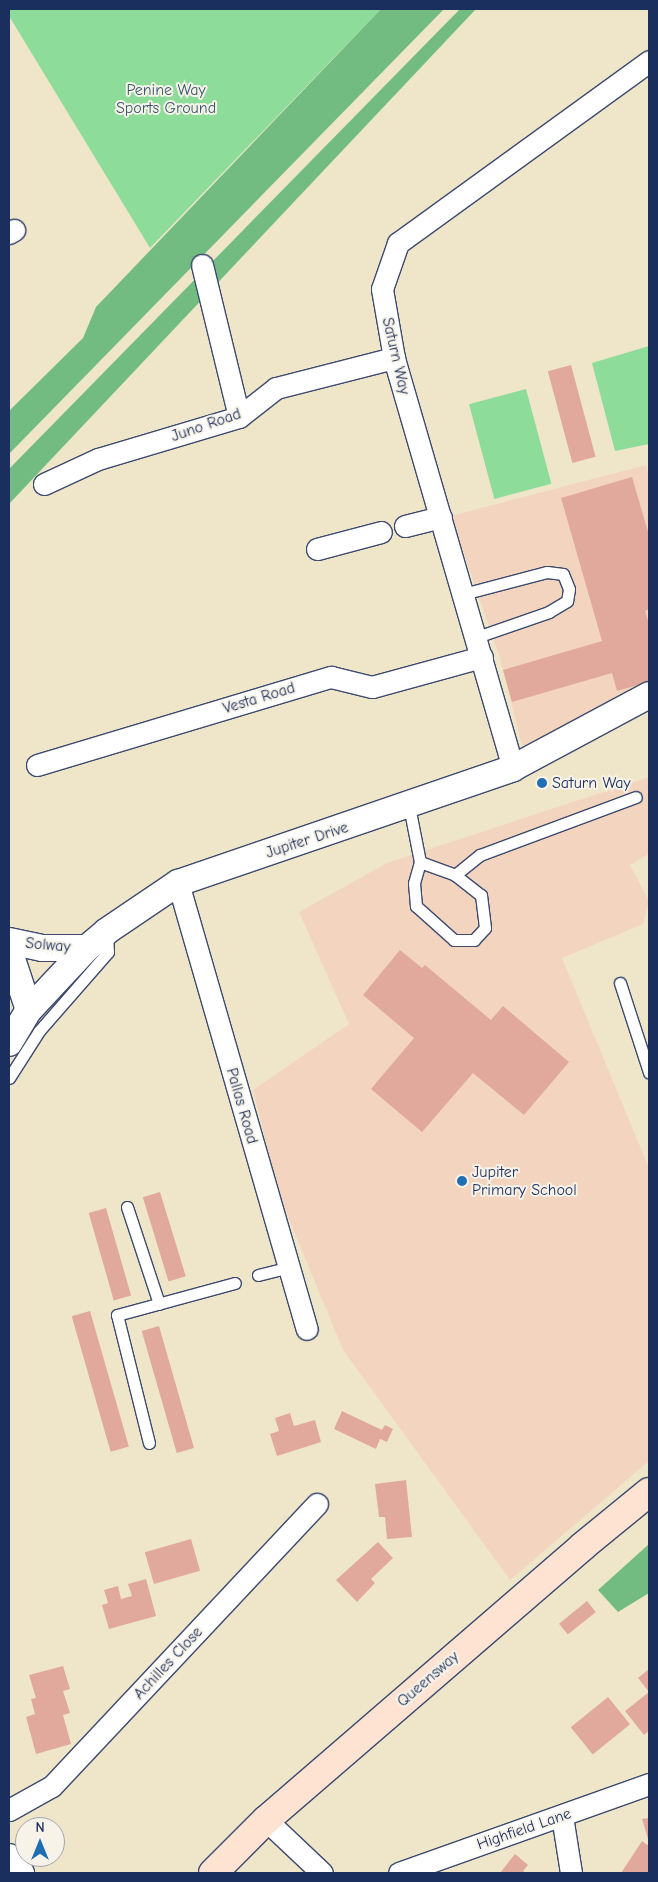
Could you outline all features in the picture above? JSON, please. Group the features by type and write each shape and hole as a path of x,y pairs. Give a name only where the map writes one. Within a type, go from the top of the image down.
{"main road":[{"name":"Queensway","path":"213,1873 266,1820 575,1552 649,1492"}],"street":[{"name":"Saturn Way","path":"513,768 477,636 394,358 382,289 398,243 649,61"},
{"path":"202,265 240,416"},
{"name":"Juno Road","path":"44,484 98,459 240,416 276,388 394,358"},
{"path":"405,526 441,517"},
{"path":"316,549 381,532"},
{"name":"Vesta Road","path":"37,765 331,677 372,687 482,657"},
{"name":"Jupiter Drive","path":"9,1043 29,1010 87,948 107,931 178,883 409,806 513,768 649,696"},
{"name":"Pallas Road","path":"178,883 306,1329"},
{"name":"Solway","path":"9,941 42,948 87,948"},
{"name":"Solway","path":"9,950 29,1010"},
{"name":"Achilles Close","path":"9,1810 52,1786 317,1504"},
{"name":"Highfield Lane","path":"399,1873 649,1784"},
{"path":"562,1816 571,1873"},
{"path":"266,1820 322,1873"},
{"path":"9,1857 21,1873"}],"lane":[{"path":"463,594 547,572 563,574 569,589 567,601 549,612 477,636"},
{"path":"455,875 480,855 636,797"},
{"path":"409,806 420,862 414,883 416,906 454,940 474,940 486,928 485,907 481,895 455,875 420,862"},
{"path":"9,1078 39,1030 108,952 107,931"},
{"path":"620,983 649,1072"},
{"path":"127,1207 158,1304"},
{"path":"258,1275 289,1267"},
{"path":"149,1443 117,1315 235,1283"}],"shaded area":[{"path":"646,465 649,477 649,692 522,746 500,658 451,516"},
{"name":"Jupiter Primary School","path":"649,777 649,854 630,865 649,901 643,924 562,958 649,1168 649,1461 510,1580 343,1350 279,1195 253,1090 349,1024 299,912 387,863"}],"green space":[{"name":"Penine Way Sports Ground","path":"9,9 381,9 150,248 9,16"},
{"path":"381,9 444,9 9,454 9,411 83,338 96,307"},
{"path":"460,9 476,9 9,504 9,469"},
{"path":"649,346 649,444 615,451 592,363"},
{"path":"526,389 551,484 494,499 469,404"},
{"path":"649,1544 649,1593 618,1612 598,1590"}],"building":[{"path":"571,365 596,457 572,463 548,371"},
{"path":"632,477 649,535 649,609 645,611 649,624 649,682 617,691 612,673 512,702 503,670 602,641 561,498"},
{"path":"400,950 422,968 425,965 491,1020 503,1006 569,1062 524,1115 473,1073 422,1132 371,1089 414,1038 363,995"},
{"path":"160,1192 186,1276 169,1281 143,1197"},
{"path":"106,1208 131,1295 114,1300 89,1213"},
{"path":"90,1311 129,1447 111,1452 72,1316"},
{"path":"159,1326 194,1448 177,1453 142,1331"},
{"path":"342,1411 382,1430 385,1425 393,1429 387,1442 380,1439 376,1449 334,1429"},
{"path":"290,1413 294,1426 315,1420 321,1442 277,1456 270,1434 279,1431 275,1418"},
{"path":"406,1480 412,1537 387,1539 385,1517 379,1517 375,1484"},
{"path":"191,1539 200,1571 154,1584 145,1552"},
{"path":"378,1542 393,1558 371,1579 375,1583 357,1602 336,1580"},
{"path":"146,1579 156,1616 109,1629 102,1605 108,1603 104,1590 118,1586 121,1599 132,1596 128,1584"},
{"path":"587,1601 596,1612 568,1635 559,1624"},
{"path":"63,1666 70,1689 63,1691 70,1713 63,1715 71,1744 36,1754 26,1717 35,1714 31,1699 36,1698 29,1675"},
{"path":"649,1669 649,1692 638,1678"},
{"path":"649,1692 649,1731 644,1735 625,1711"},
{"path":"608,1697 630,1724 593,1754 571,1727"},
{"path":"649,1818 649,1838 648,1839 642,1819"},
{"path":"642,1841 649,1846 649,1873 621,1873"},
{"path":"515,1854 528,1865 523,1871 526,1873 500,1873"}],"place":[{"name":"Saturn Way","path":"542,783"},
{"name":"Jupiter Primary School","path":"462,1181"}]}
